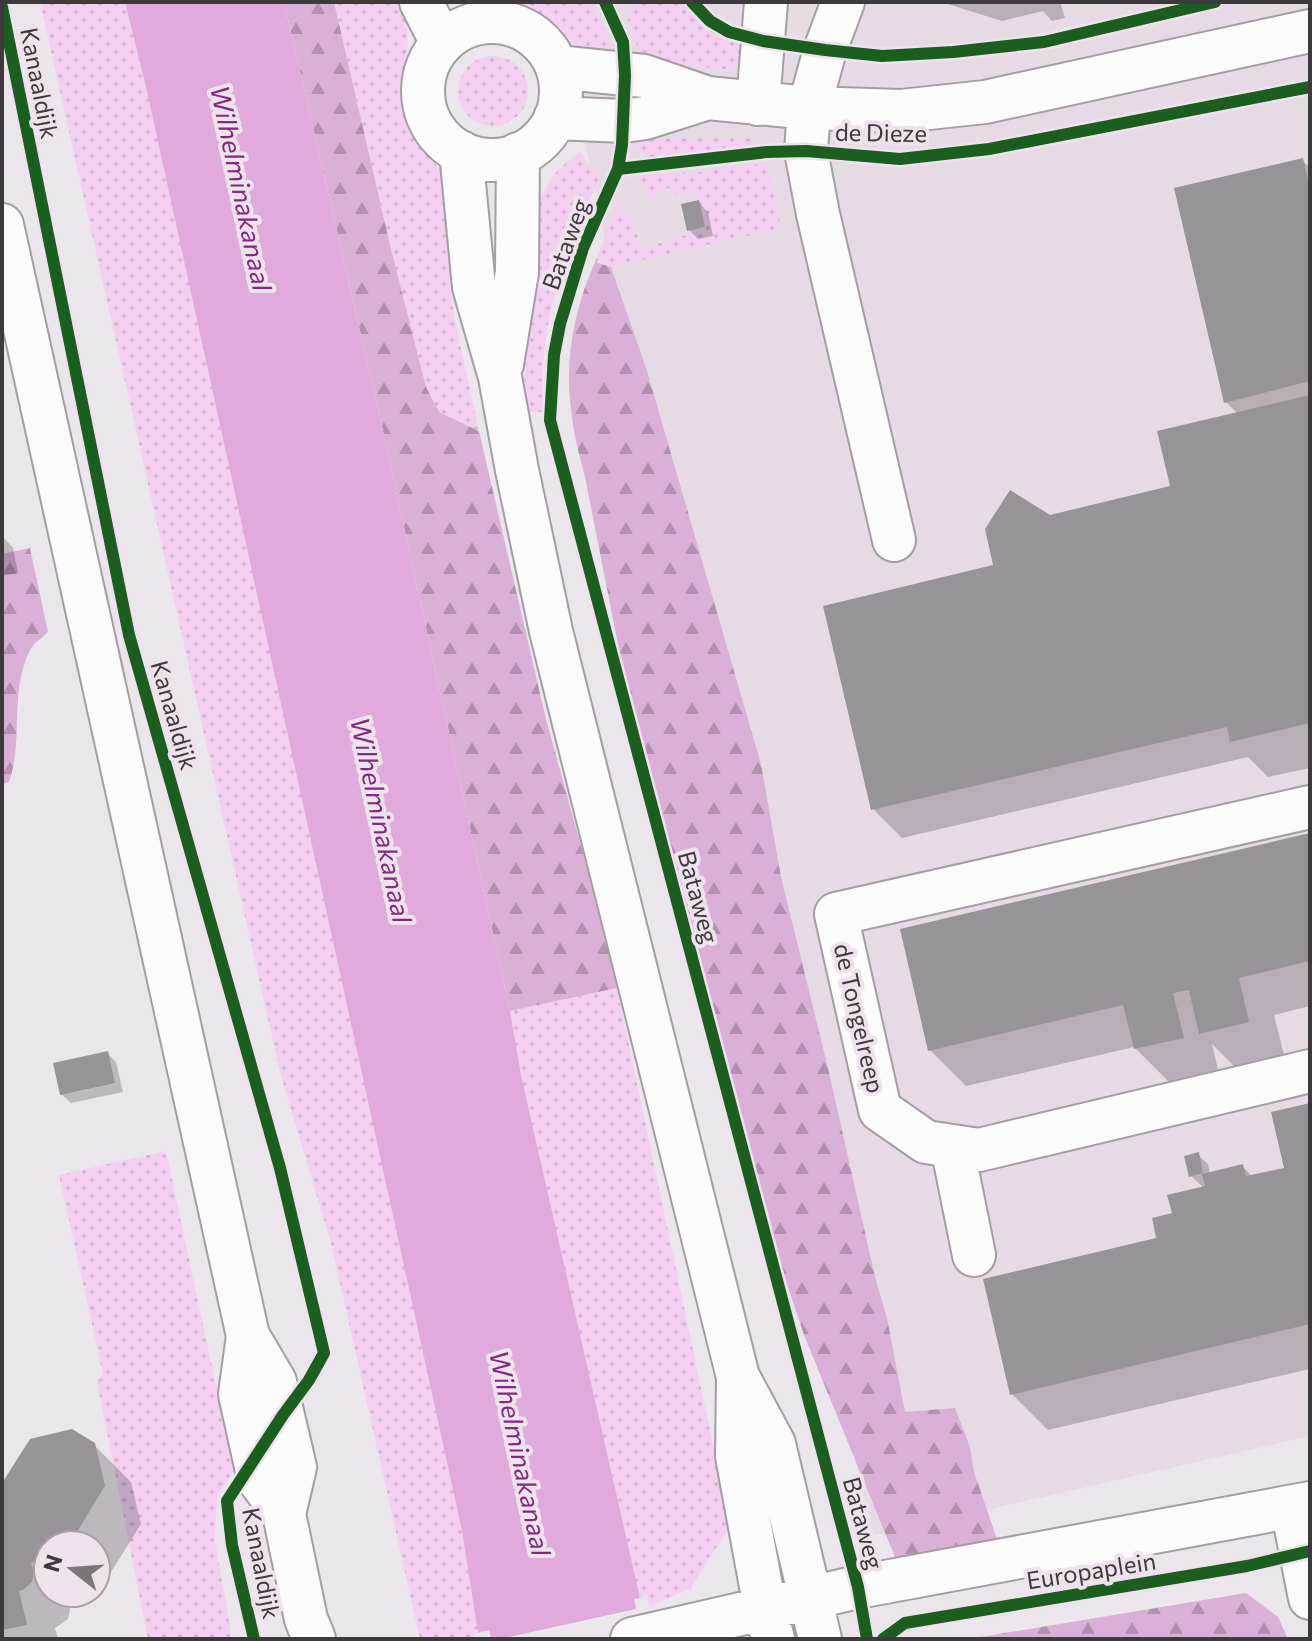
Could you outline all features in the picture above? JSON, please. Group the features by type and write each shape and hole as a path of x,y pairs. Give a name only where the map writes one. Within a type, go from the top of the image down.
{"street":[{"path":"421,2 442,43"},
{"path":"758,104 766,2"},
{"path":"843,2 825,50 809,108 806,151 894,540"},
{"path":"483,12 523,28 538,38 557,67 560,84 560,101 546,133 533,146 507,158 484,159 448,144 429,118 425,103 423,87 432,56 442,43 483,12"},
{"name":"de Dieze","path":"557,67 644,76 708,98 809,108 901,111 985,102 1310,31"},
{"name":"de Dieze","path":"555,118 624,121 645,118 708,98"},
{"name":"Bataweg","path":"461,152 474,287 500,377 551,631 738,1377 774,1444 820,1639"},
{"name":"Bataweg","path":"500,377 517,272 518,154"},
{"name":"Kanaaldijk","path":"2,225 248,1336 240,1394 259,1480 284,1514 303,1607 314,1639"},
{"name":"de Tongelreep","path":"1310,807 836,914 880,1110 926,1142 979,1150 1310,1071"},
{"path":"952,1146 974,1255"},
{"name":"Bataweg","path":"738,1377 737,1456 769,1623"},
{"name":"Europaplein","path":"812,1597 1301,1506 1310,1598"},
{"path":"632,1639 702,1623 769,1623 812,1597"}],"shaded area":[{"path":"40,2 125,2 462,1531 478,1633 469,1639 420,1639 331,1243 281,1076"},
{"path":"334,2 403,2 408,42 403,102 412,131 443,175 450,204 451,294 479,431 439,412 426,387"},
{"path":"504,2 1310,2 1310,1436 871,1536 584,138"},
{"path":"516,2 590,2 614,58 584,50 549,19"},
{"path":"635,2 685,2 712,28 746,44 742,60 724,69 639,61 640,54 628,20"},
{"path":"486,56 500,56 522,71 528,91 526,104 518,116 500,126 486,126 464,111 458,98 458,84 473,62"},
{"path":"746,138 759,147 656,158 642,152 637,139"},
{"path":"580,152 599,178 565,264 549,319 543,379 544,412 525,412 528,261 535,210 550,180"},
{"path":"767,163 781,228 611,267 595,262 618,205 634,224 641,249 706,229 696,191 674,195 671,187 650,197 637,177"},
{"path":"617,988 730,1526 690,1589 649,1606 647,1595 640,1598 521,1075 510,1011"},
{"path":"166,1151 234,1470 217,1496 215,1540 232,1639 148,1639 97,1382 103,1374 59,1175"}],"green space":[{"path":"284,2 334,2 426,387 439,412 479,431 546,719 617,988 510,1011 379,413"},
{"path":"595,262 611,267 647,371 761,764 781,877 887,1318 905,1412 955,1408 998,1542 899,1567 804,1335 763,1212 639,751 573,426 569,390 570,352 582,297"},
{"path":"30,548 48,632 32,647 24,666 18,699 16,750 9,782 2,784 2,554"},
{"path":"1246,1593 1278,1617 1288,1639 969,1639"}],"water":[{"name":"Wilhelminakanaal","path":"125,2 284,2 379,413 510,1011 521,1075 640,1598 634,1599 643,1639 491,1639 489,1630 478,1633 462,1531"}],"pier":[{"path":"640,1608 647,1639 500,1639"}],"building":[{"path":"1303,158 1310,188 1310,381 1224,403 1174,188"},
{"path":"699,200 705,227 687,231 681,204"},
{"path":"1310,395 1310,723 1230,742 1227,727 871,810 823,606 993,565 985,529 1010,490 1050,515 1170,486 1157,431"},
{"path":"1310,833 1310,961 1239,978 1249,1022 1199,1034 1189,990 1173,993 1184,1038 1134,1049 1123,1005 928,1051 900,929"},
{"path":"108,1051 115,1083 60,1095 53,1063"},
{"path":"1310,1103 1310,1324 1010,1395 983,1279 1156,1238 1152,1218 1172,1213 1167,1195 1205,1186 1202,1174 1243,1164 1246,1176 1284,1168 1271,1112"},
{"path":"1199,1152 1203,1173 1189,1177 1184,1156"},
{"path":"72,1429 95,1443 105,1486 79,1529 32,1529 32,1582 19,1591 27,1625 2,1630 2,1483 30,1439"}],"cycle path":[{"path":"605,2 623,42 622,145 618,169 583,248 560,324 554,355 550,420 858,1587 867,1639"},
{"path":"692,2 710,21 729,32 763,41 882,56 1044,42 1215,2"},
{"path":"2,7 129,635 280,1168 324,1353 227,1501 232,1545 254,1639"},
{"path":"618,169 767,152 806,151 900,159 989,149 1310,87"},
{"path":"883,1639 905,1623 1247,1566 1310,1551"}]}
